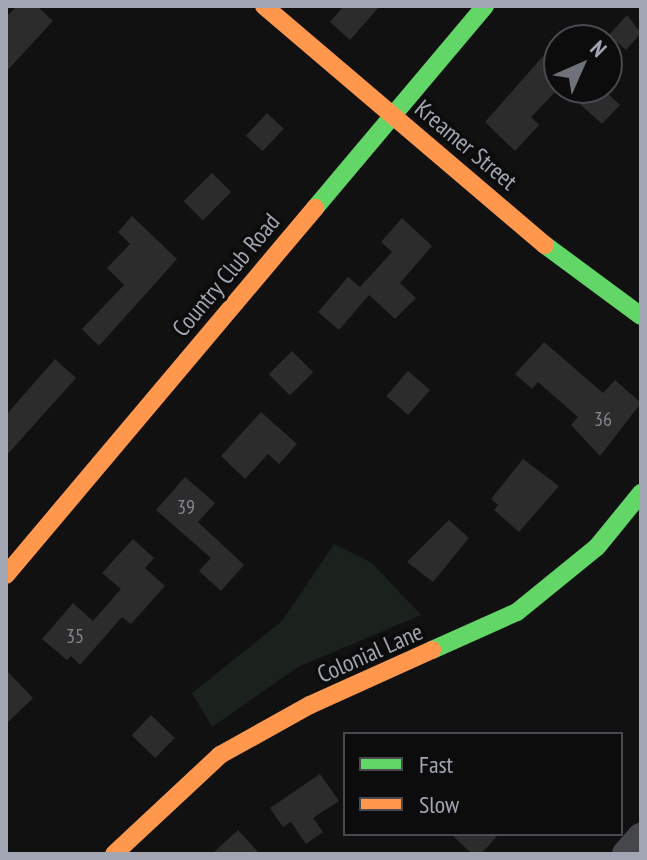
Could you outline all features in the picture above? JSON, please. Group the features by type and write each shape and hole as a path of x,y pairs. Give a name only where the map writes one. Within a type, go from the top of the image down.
{"street":[{"name":"Kreamer Street","path":"264,6 585,279 641,316"},
{"name":"Country Club Road","path":"6,575 485,6"},
{"name":"Colonial Lane","path":"114,854 220,755 310,705 517,612 597,547 641,493"},
{"path":"626,854 641,837"}],"shaded area":[{"path":"334,544 372,563 421,615 298,667 212,727 192,693 282,621"}],"building":[{"path":"17,6 37,6 53,21 6,72 6,17"},
{"path":"344,6 380,6 350,40 330,22"},
{"path":"627,15 641,33 626,50 623,47 623,24 619,24"},
{"path":"543,56 544,104 531,117 539,125 515,151 485,122"},
{"path":"580,104 619,104 602,124"},
{"path":"267,113 284,129 263,151 246,136"},
{"path":"212,173 231,192 203,220 184,201"},
{"path":"132,216 177,259 99,346 82,329 124,285 107,268 130,244 118,232"},
{"path":"402,218 432,246 400,283 416,298 395,319 369,295 339,330 318,312 348,277 360,287 392,252 381,242"},
{"path":"544,342 603,393 615,380 641,403 600,456 571,425 578,417 538,382 532,389 515,374"},
{"path":"292,351 313,372 290,396 269,374"},
{"path":"55,359 76,378 6,456 6,415"},
{"path":"408,371 430,390 408,415 386,396"},
{"path":"261,412 297,444 279,464 268,454 245,479 221,456"},
{"path":"523,459 559,486 519,532 494,510 498,505 491,499"},
{"path":"185,477 215,503 198,522 244,565 221,591 199,571 211,558 156,510"},
{"path":"449,520 469,538 433,582 407,562"},
{"path":"133,539 154,558 145,568 165,586 131,624 122,617 80,665 71,656 67,660 42,639 73,603 93,621 121,589 102,573"},
{"path":"6,670 33,698 6,724"},
{"path":"151,715 175,738 155,758 132,735"},
{"path":"320,774 339,801 313,818 323,832 306,844 291,822 283,827 270,808"},
{"path":"238,830 260,854 212,854"},
{"path":"453,836 497,836 481,854 472,854"}],"traffic: fast":[{"path":"315,208 485,6"},
{"path":"545,245 641,316"},
{"path":"432,650 517,612 597,547 641,493"}],"traffic: slow":[{"path":"264,6 545,245"},
{"path":"6,575 315,208"},
{"path":"114,854 220,755 310,705 432,650"}]}
